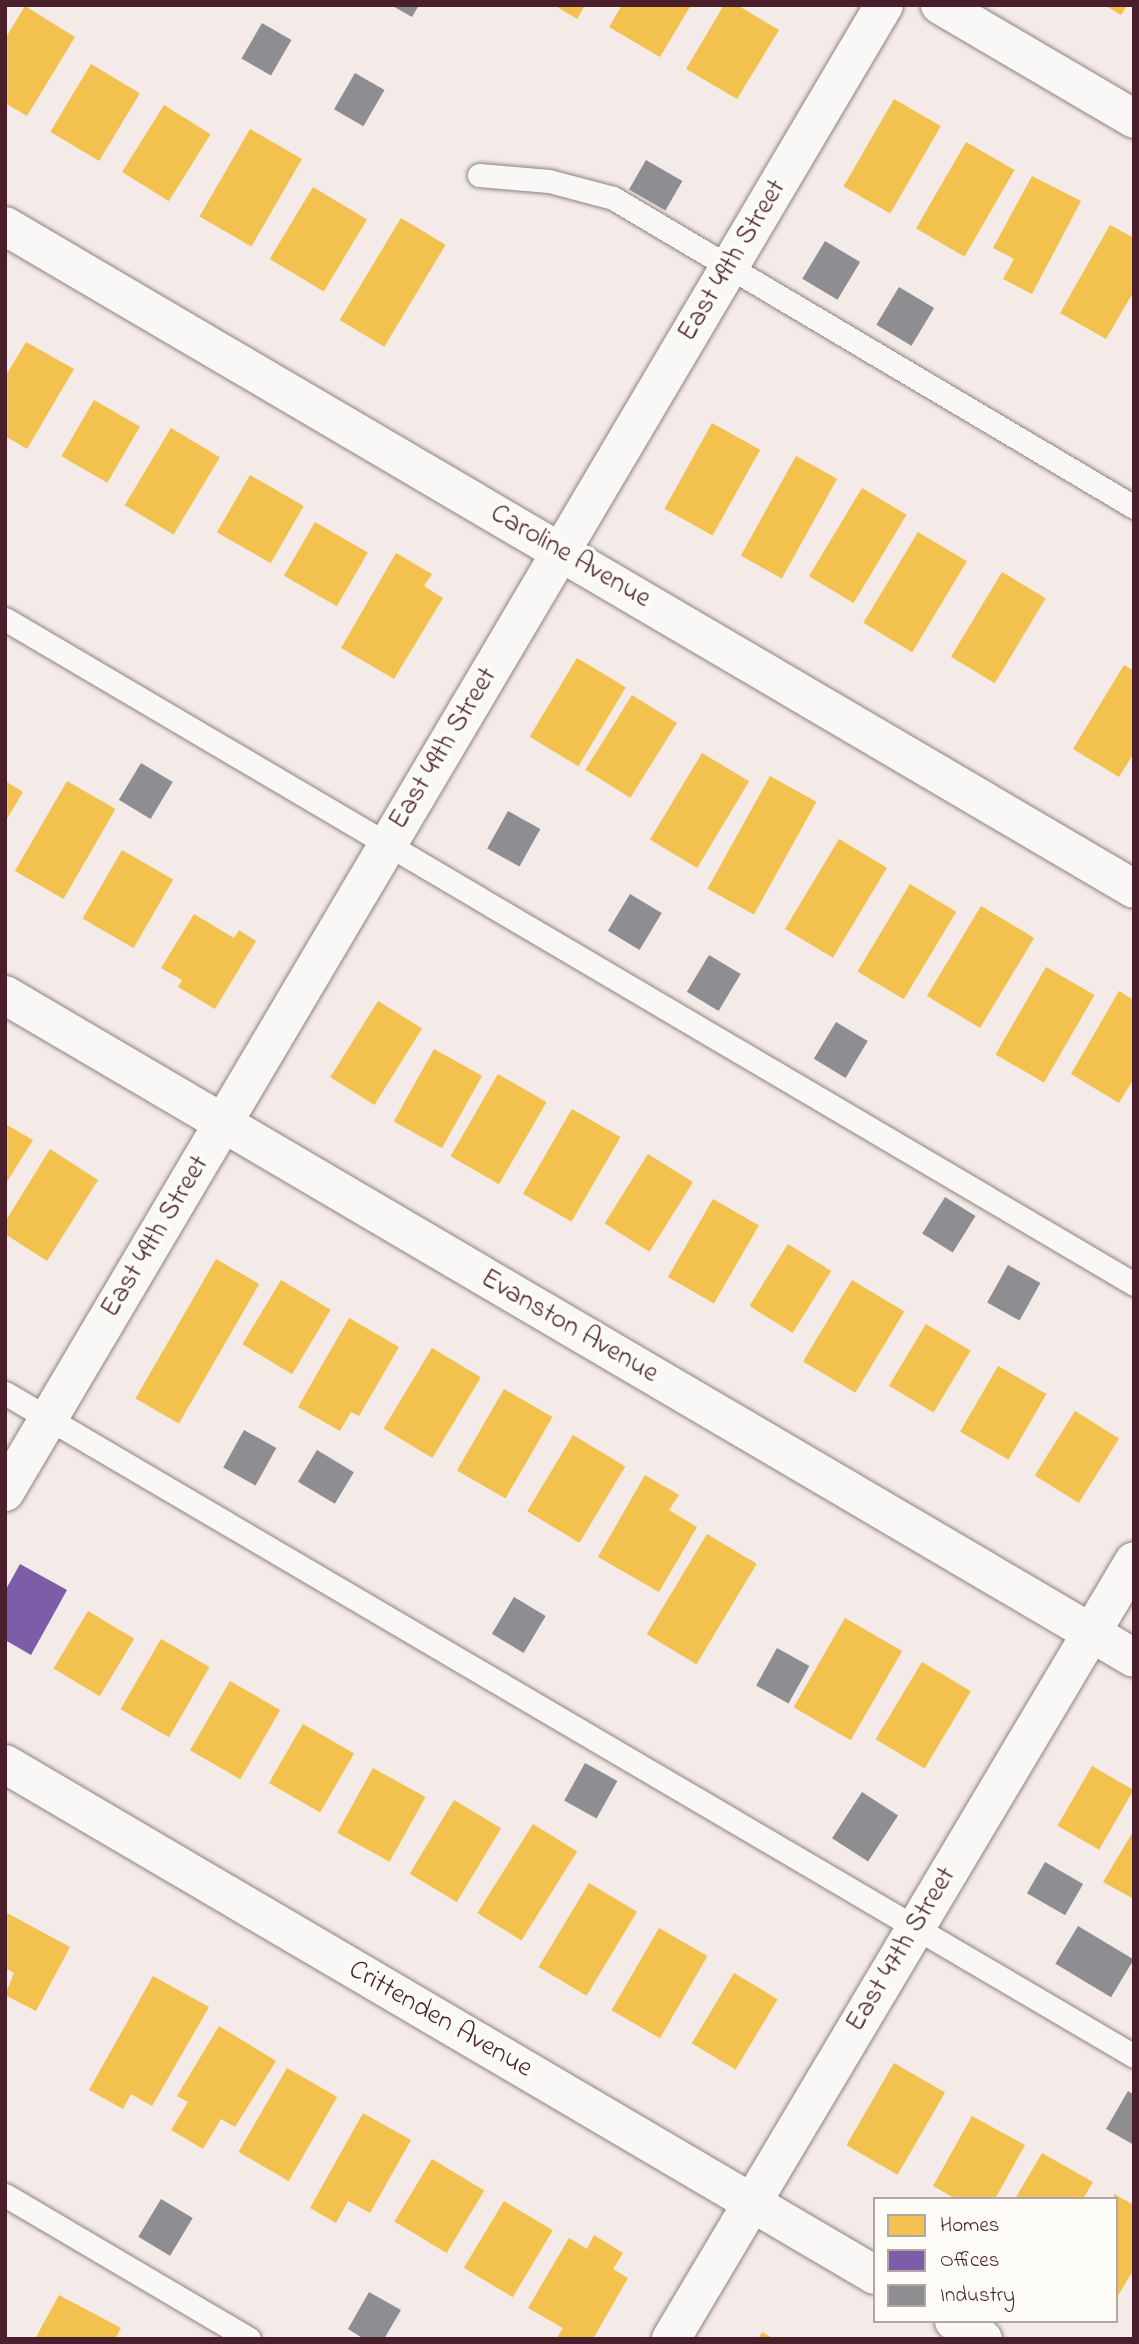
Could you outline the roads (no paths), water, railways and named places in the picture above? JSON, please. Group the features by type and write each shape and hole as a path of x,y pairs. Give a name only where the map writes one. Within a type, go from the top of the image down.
{"street":[{"name":"East 49th Street","path":"5,1492 884,5"},
{"path":"940,5 1134,119"},
{"name":"Caroline Avenue","path":"5,226 1134,889"},
{"name":"Evanston Avenue","path":"5,995 1134,1658"},
{"name":"East 47th Street","path":"671,2339 1134,1561"},
{"name":"Crittenden Avenue","path":"5,1764 873,2274"},
{"path":"957,2323 984,2339"}],"lane":[{"path":"479,175 549,181 613,198 731,265 1134,507"},
{"path":"5,619 1134,1284"},
{"path":"5,1393 1134,2056"},
{"path":"5,2194 249,2339"}]}
